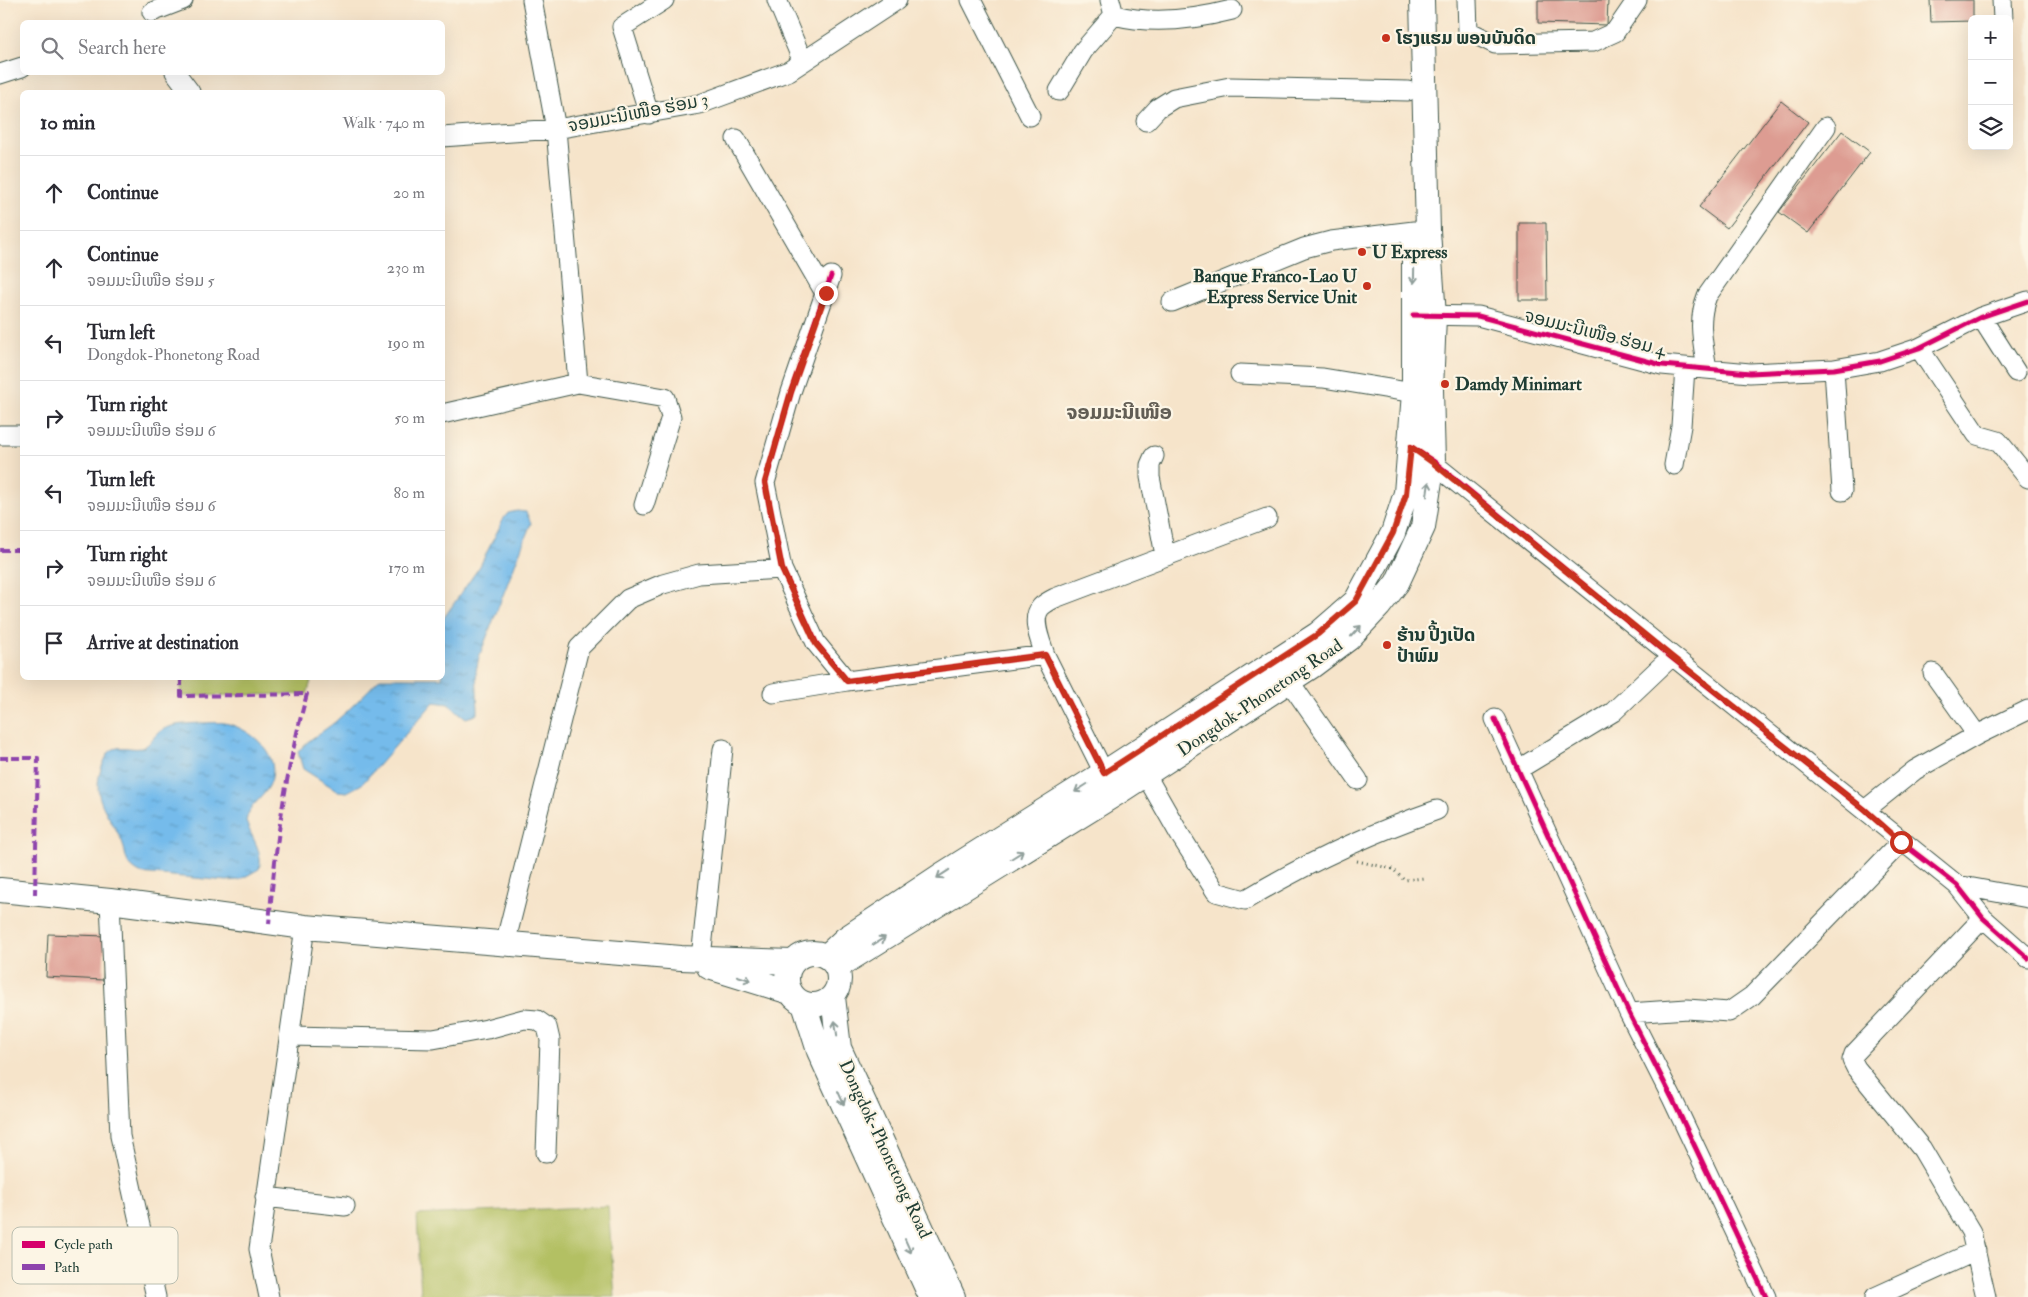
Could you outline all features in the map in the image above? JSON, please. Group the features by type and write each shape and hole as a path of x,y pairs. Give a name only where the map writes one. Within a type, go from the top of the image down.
{"main road":[{"name":"Dongdok-Phonetong Road","path":"832,962 1146,774 1289,681 1348,639 1379,606 1397,582 1423,527 1432,462 1431,390 1414,231 1406,0"},
{"name":"Dongdok-Phonetong Road","path":"832,962 846,939 940,876 1104,773 1318,634 1356,601 1393,533 1406,494 1414,393 1424,315 1428,231 1422,0"},
{"path":"0,890 110,901 305,927 691,958 792,962 804,954 814,952 832,962"},
{"path":"691,958 797,998 824,1003 833,997"},
{"name":"Dongdok-Phonetong Road","path":"792,962 786,975 931,1297"},
{"name":"Dongdok-Phonetong Road","path":"832,962 840,978 838,988 833,997 839,1048 953,1297"}],"street":[{"path":"150,11 183,0"},
{"path":"532,0 556,129 578,383"},
{"path":"649,114 622,26 664,0"},
{"path":"777,0 803,62"},
{"name":"ຈອມມະນີເໜືອ ຮ່ອມ 3","path":"445,137 556,129 700,104 789,71 897,0"},
{"path":"971,0 1030,116"},
{"path":"1467,0 1468,32 1495,44 1593,42 1616,32 1636,0"},
{"path":"2002,0 2002,15"},
{"path":"1059,91 1112,8 1137,21 1205,17 1232,10"},
{"path":"0,74 20,68"},
{"path":"177,75 188,90"},
{"path":"1146,121 1158,108 1174,98 1230,87 1408,91"},
{"path":"1707,369 1700,328 1702,308 1706,296 1826,127"},
{"path":"736,139 828,284 791,392 765,482 782,569 816,644 847,681"},
{"path":"1172,302 1304,248 1331,241 1414,231"},
{"name":"ຈອມມະນີເໜືອ ຮ່ອມ 4","path":"1424,315 1478,316 1662,366 1750,373 1834,369 1880,360 1918,348 1981,317 2028,301"},
{"path":"1981,317 2016,372"},
{"path":"1918,348 1977,435 1998,441 2028,478"},
{"path":"1674,465 1681,426 1684,368"},
{"path":"1834,369 1842,491"},
{"path":"1240,374 1323,378 1414,393"},
{"path":"445,413 578,383 665,398 671,417 644,505"},
{"path":"0,435 20,435"},
{"path":"1411,447 1865,810 1901,842 1957,885 1982,918 2028,958"},
{"path":"1154,456 1150,465 1150,477 1165,555"},
{"path":"1104,773 1045,655 1037,627 1037,616 1041,607 1056,598 1165,555 1267,518"},
{"path":"505,944 579,648 628,599 663,584 698,574 782,569"},
{"path":"773,693 847,681 1045,655"},
{"path":"1519,769 1613,712 1672,657"},
{"path":"1933,673 1976,735"},
{"path":"1289,681 1358,780"},
{"path":"1865,810 1915,770 1976,735 2028,710"},
{"path":"1495,719 1629,1013 1672,1098 1766,1297"},
{"path":"691,958 723,749"},
{"path":"1134,753 1180,835 1216,892 1245,900 1336,852 1401,823 1437,810"},
{"path":"1629,1013 1687,1009 1729,1012 1752,996 1901,842"},
{"path":"1957,885 2028,898"},
{"path":"110,901 120,1136 140,1227"},
{"path":"1982,918 1854,1054 1852,1060 1856,1068 1922,1149 1971,1232 1986,1297"},
{"path":"269,1297 260,1249 265,1197 305,927"},
{"path":"290,1036 433,1039 487,1029 524,1019 537,1020 547,1027 550,1040 546,1153"},
{"path":"265,1197 345,1206"},
{"path":"1875,1297 1976,1251"},
{"path":"153,1284 156,1297"}],"path":[{"path":"1336,852 1360,862 1392,870 1404,880 1424,878"}],"green space":[{"path":"181,680 311,680 307,694 181,696"},
{"path":"608,1206 615,1297 421,1297 417,1215"}],"water":[{"path":"526,512 531,523 479,657 476,671 478,711 476,715 466,718 448,704 434,702 362,784 347,792 338,791 303,769 298,752 302,747 341,717 378,680 445,680 445,616 480,566 508,513"},
{"path":"202,723 225,723 235,726 255,738 269,754 273,775 269,786 250,810 246,821 260,856 259,869 239,880 227,881 140,873 127,861 122,841 101,801 98,785 103,764 108,753 114,749 140,748 146,746 158,733 168,727"}],"building":[{"path":"1538,0 1608,0 1607,25 1538,23"},
{"path":"1930,0 1973,0 1973,15 1968,15 1968,21 1931,22"},
{"path":"1781,101 1808,122 1727,228 1699,207"},
{"path":"1842,131 1870,152 1808,233 1779,212"},
{"path":"1519,223 1546,223 1547,300 1519,300"},
{"path":"48,934 105,936 103,980 46,977"}],"marked path":[{"path":"0,550 20,550"},
{"path":"181,680 181,696 307,694 293,750 282,808 269,924"},
{"path":"0,758 38,758 35,894"}],"cycle path":[{"path":"831,276 791,392 765,483 782,569 816,643 847,681 1045,655 1104,773"},
{"path":"1413,315 1478,316 1662,365 1750,373 1834,369 1880,361 1919,348 1981,317 2028,301"},
{"path":"1411,447 1433,461 1671,657 1957,885 1983,918 2028,958"},
{"path":"1495,719 1629,1013 1672,1098 1766,1297"}],"place":[{"name":"ໂຮງແຮມ ພອນບັນດິດ","path":"1386,38"},
{"name":"U Express","path":"1362,252"},
{"name":"Banque Franco-Lao U Express Service Unit","path":"1367,286"},
{"name":"Damdy Minimart","path":"1445,384"},
{"name":"ຮ້ານ ປີ້ງເປັດ ປ້າພົມ","path":"1387,645"}],"district":[{"name":"ຈອມມະນີເໜືອ","path":"1119,412"}],"route":[{"path":"826,293 791,392 765,482 782,569 816,644 847,681 1045,655 1104,773 1318,634 1356,601 1393,533 1406,494 1411,447 1865,810 1901,842"}]}
